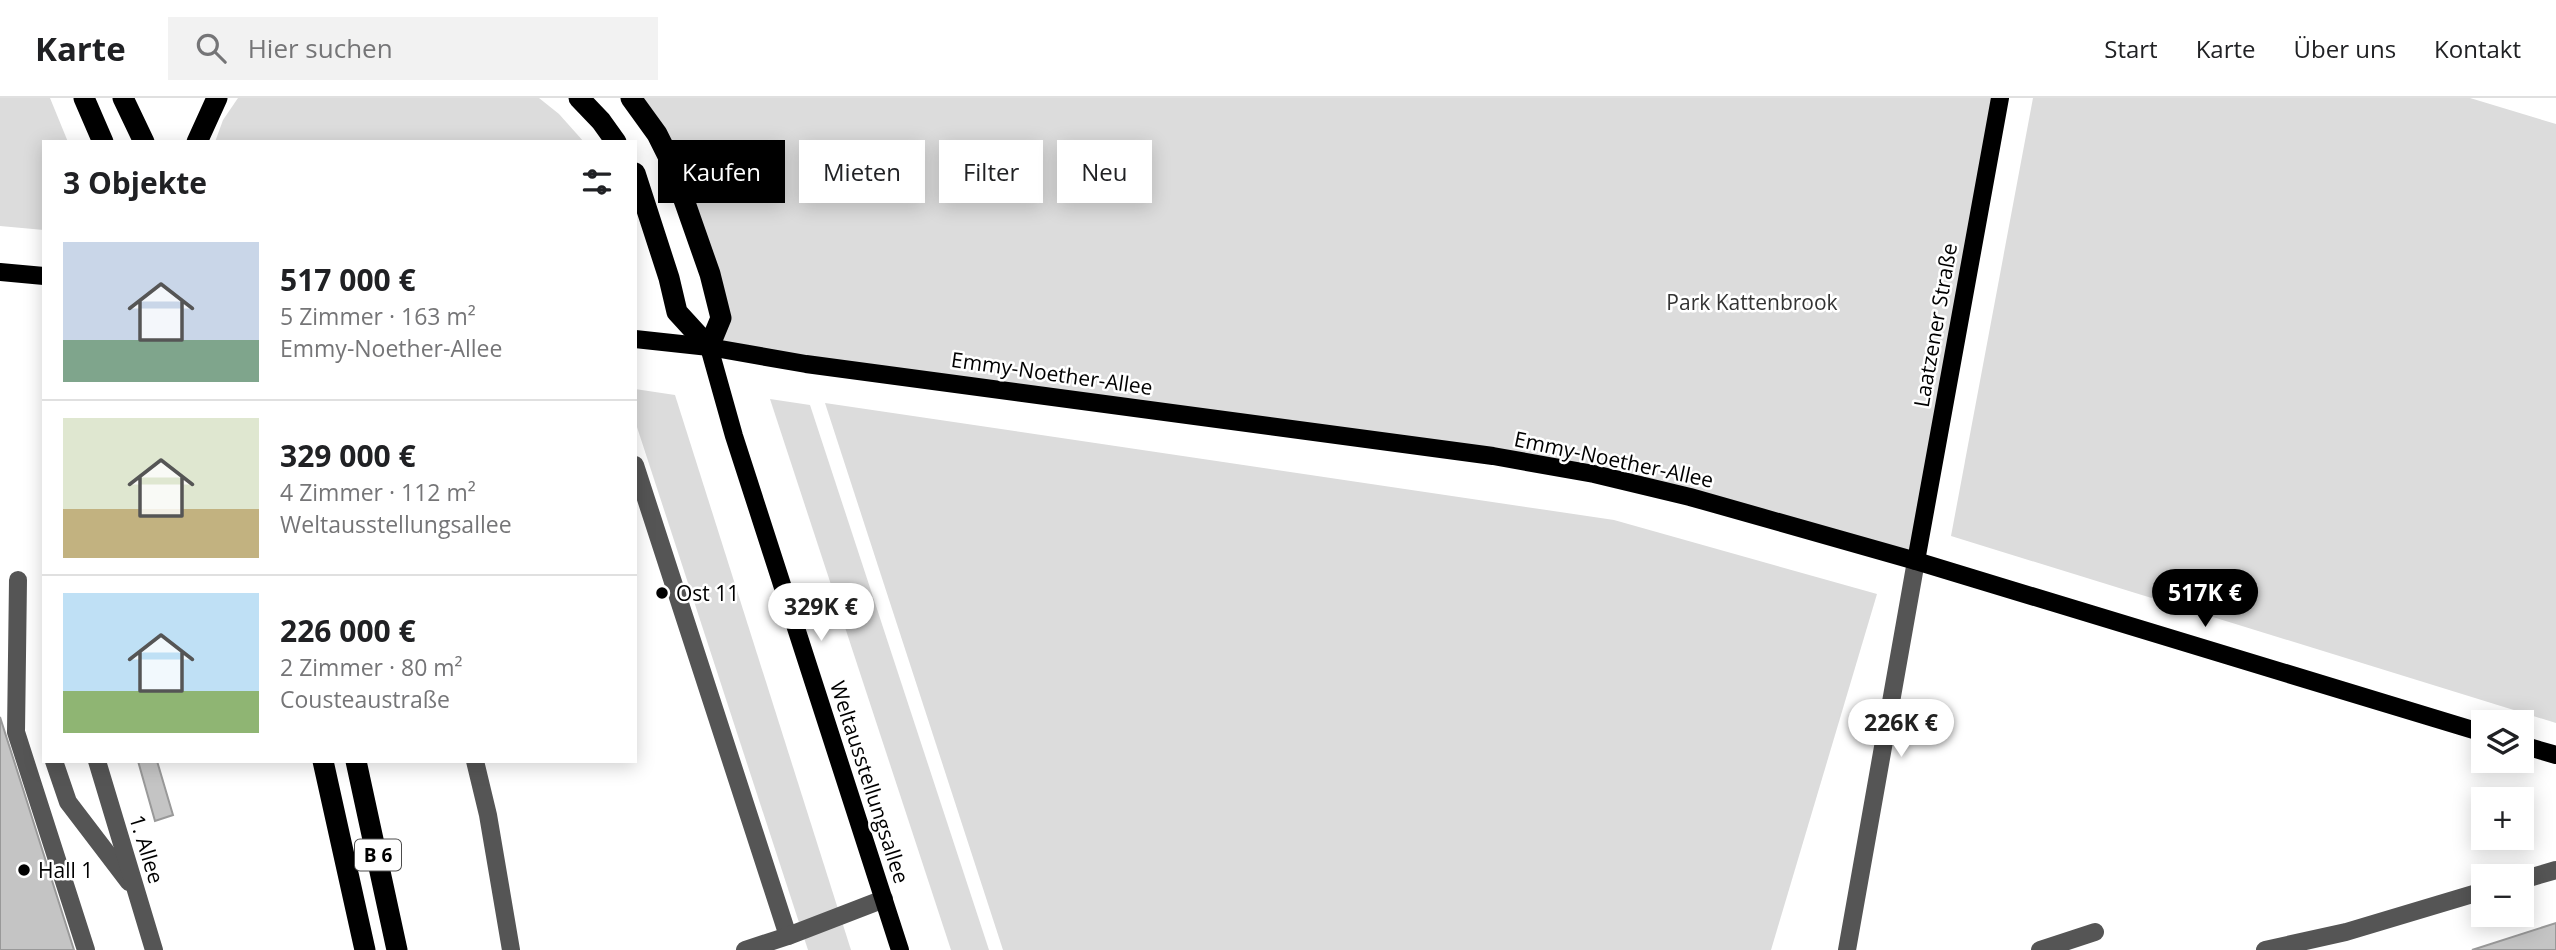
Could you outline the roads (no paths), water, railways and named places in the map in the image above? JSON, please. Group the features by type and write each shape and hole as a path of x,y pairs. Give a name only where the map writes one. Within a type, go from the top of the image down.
{"highway":[{"path":"84,98 102,140"},
{"path":"123,98 143,140"},
{"path":"198,140 217,98"},
{"path":"579,98 615,140"},
{"path":"631,98 657,134 670,160 710,274 721,318 709,346 677,312 669,278 637,179"},
{"name":"B 6","path":"323,763 365,950"},
{"name":"B 6","path":"356,763 397,950"}],"main road":[{"name":"Laatzener Straße","path":"1916,561 2000,98"},
{"path":"0,272 42,276"},
{"name":"Emmy-Noether-Allee","path":"637,339 709,346 806,364 1493,456 1581,471 1690,496 1916,561 2471,729"},
{"name":"Weltausstellungsallee","path":"709,346 734,436 900,950"},
{"path":"2534,749 2556,755"}],"street":[{"path":"637,471 788,936"},
{"path":"1847,950 1916,561"},
{"path":"18,579 16,732 86,950"},
{"name":"1. Allee","path":"98,763 154,950"},
{"path":"475,763 488,815 510,950"},
{"path":"23,789 56,769 68,802 136,892"},
{"path":"2534,876 2556,870"},
{"path":"2265,950 2346,932 2471,895"},
{"path":"745,950 884,899"},
{"path":"2040,950 2095,932"}],"place":[{"name":"Ost 11","path":"662,593"},
{"name":"Hall 1","path":"24,870"}],"park label":[{"name":"Park Kattenbrook","path":"1752,302"}]}
